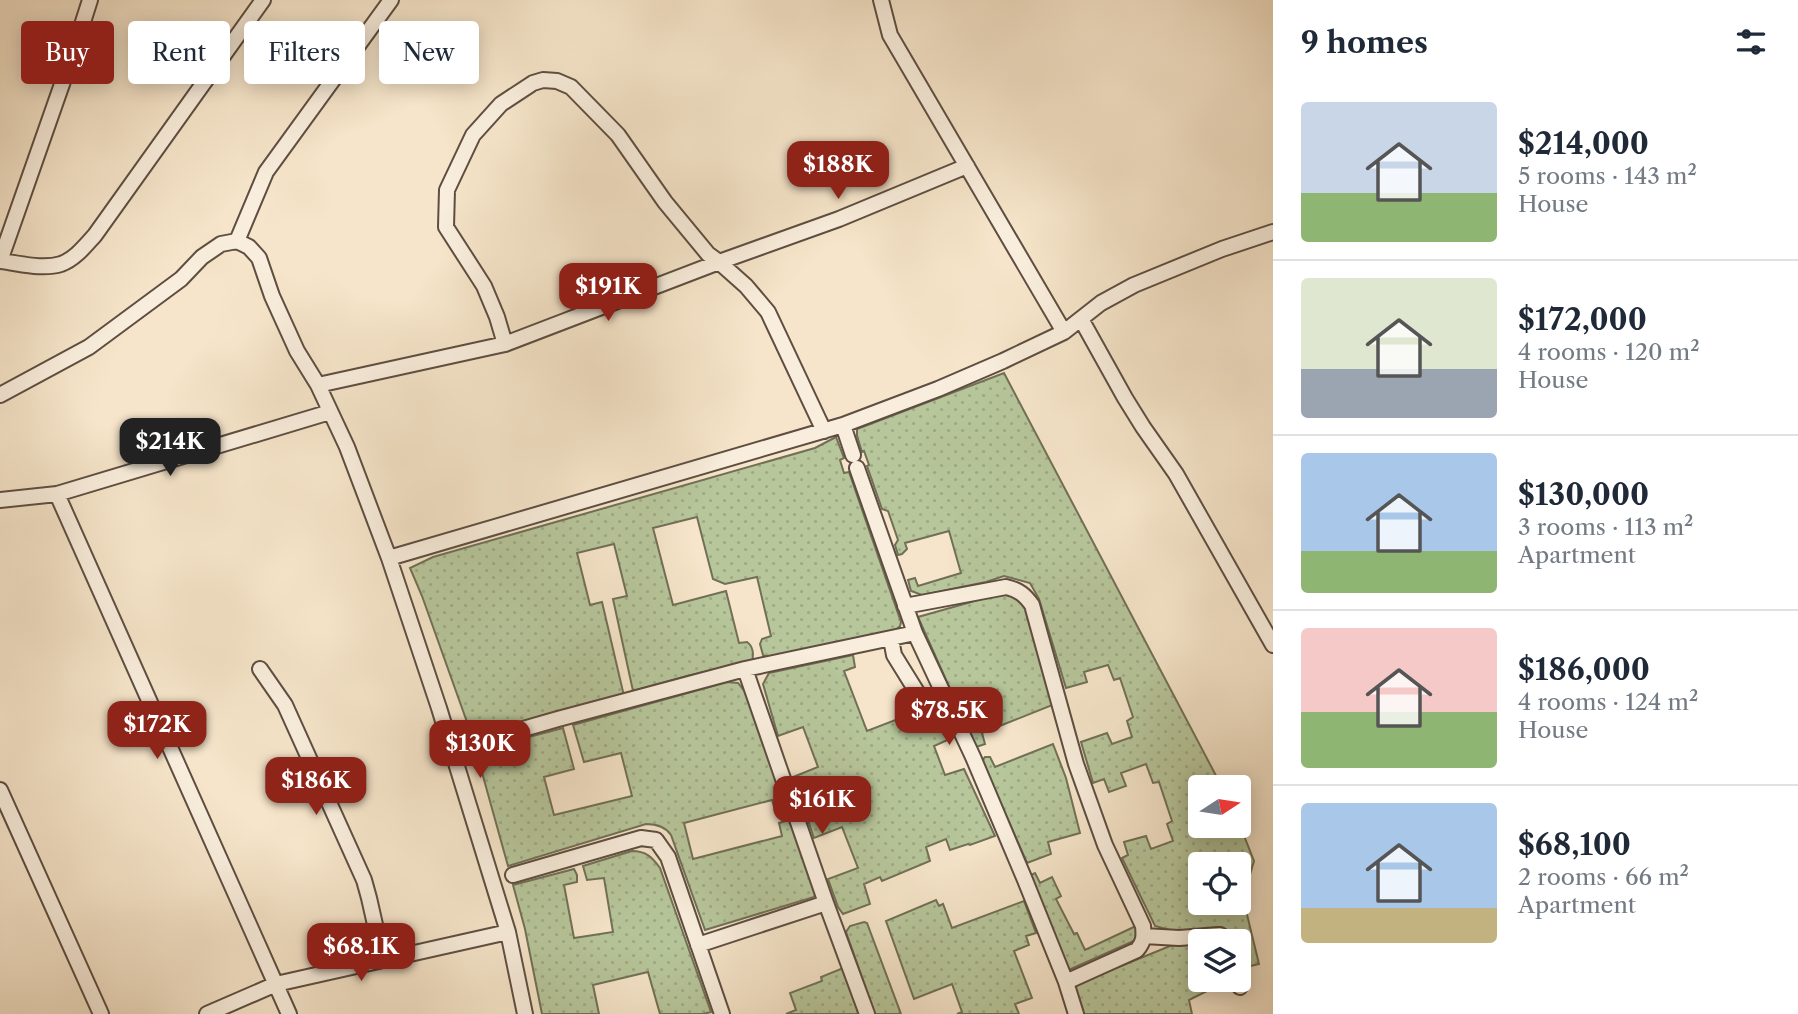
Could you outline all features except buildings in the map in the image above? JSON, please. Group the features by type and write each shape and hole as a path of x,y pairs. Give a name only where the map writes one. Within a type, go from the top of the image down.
{"street":[{"path":"90,0 0,261 45,266 62,264 78,254 95,235 263,0"},
{"path":"237,240 266,172 391,0"},
{"path":"881,0 890,35 1064,332"},
{"path":"505,344 484,286 446,227 447,190 473,135 501,104 533,83 543,80 557,81 571,87 618,135 665,202 709,254 746,286 768,312 824,431"},
{"path":"318,386 505,344 839,219 967,166"},
{"path":"389,558 843,425 938,389 1064,332 1101,303 1134,285 1222,249 1273,232"},
{"path":"0,395 89,347 181,279 202,257 221,244 237,240 249,247 259,258 271,296 347,447 389,558 439,708 508,932 525,1014"},
{"path":"1081,319 1137,417 1176,474 1273,645"},
{"path":"0,500 57,494 330,412"},
{"path":"843,425 915,634 973,757 1029,888 1076,1014"},
{"path":"57,494 289,1014"},
{"path":"905,606 1006,587 1017,590 1032,605 1076,764 1105,845 1143,926 1144,936 1137,950 1066,982"},
{"path":"478,742 745,669 915,634"},
{"path":"891,639 894,656 920,698 942,692"},
{"path":"260,669 285,705 364,880 383,960"},
{"path":"745,669 867,1014"},
{"path":"0,790 101,1014"},
{"path":"513,875 641,838 656,839 668,857 722,1014"},
{"path":"698,945 826,903"},
{"path":"207,1014 276,984 508,932"},
{"path":"1144,936 1188,937"}],"green space":[{"path":"1004,373 1216,775 1188,775 1188,838 1245,838 1250,852 1188,852 1188,915 1247,915 1251,929 1217,927 1177,932 1155,926 1122,858 1128,855 1124,842 1146,836 1151,849 1173,841 1167,824 1172,821 1159,782 1153,783 1146,764 1121,773 1126,786 1109,792 1104,779 1093,783 1081,742 1107,733 1112,744 1132,737 1127,721 1133,717 1120,678 1114,680 1108,665 1084,672 1087,682 1066,688 1039,599 1030,583 1004,576 922,595 911,591 908,580 915,578 918,586 961,573 949,531 905,543 907,549 898,555 895,545 898,540 888,511 882,509 857,429"},
{"path":"836,437 844,458 840,460 844,473 849,472 901,622 896,630 767,657 763,655 760,644 762,639 771,636 757,577 725,584 713,579 697,517 653,528 673,605 726,591 739,643 747,642 751,646 752,661 633,691 613,599 627,596 614,544 577,553 590,605 602,602 624,696 472,736 410,568 433,557 815,448"},
{"path":"1013,592 1027,605 1055,704 982,733 985,744 976,747 918,617"},
{"path":"853,655 855,667 844,671 867,731 937,704 952,738 934,746 945,775 964,769 995,836 950,850 946,839 926,847 930,861 882,881 880,877 864,884 870,904 843,914 828,879 858,868 842,827 814,838 793,777 818,767 803,727 778,736 763,684 769,673"},
{"path":"727,682 738,683 746,693 788,811 776,813 772,800 684,823 693,859 782,836 779,823 791,819 816,893 814,897 705,930 671,835 653,824 508,866 476,751 563,728 574,769 544,777 554,815 632,796 621,753 584,762 573,725"},
{"path":"1053,744 1066,778 1080,833 1048,842 1051,854 1027,863 982,761 985,757 990,757 995,767"},
{"path":"632,851 648,855 660,868 711,1012 660,1014 648,972 593,985 599,1014 542,1014 513,885 574,869 577,882 564,885 574,938 613,932 604,878 587,880 583,866"},
{"path":"1035,873 1040,883 1052,877 1061,896 1056,899 1085,950 1136,926 1136,940 1067,969 1031,875"},
{"path":"936,900 939,906 943,904 952,928 1024,901 1036,933 1026,936 1029,945 1014,951 1032,998 1015,1004 1019,1014 957,1014 962,1012 952,984 914,999 886,921"},
{"path":"867,923 901,1014 875,1014 846,932 850,926"},
{"path":"1251,931 1259,964 1251,966"},
{"path":"1188,944 1188,992 1205,992 1189,1000 1192,1014 1080,1014 1075,988 1079,983 1170,946"},
{"path":"843,968 859,1014 786,1014 796,1010 790,993 822,981 821,977"}]}
